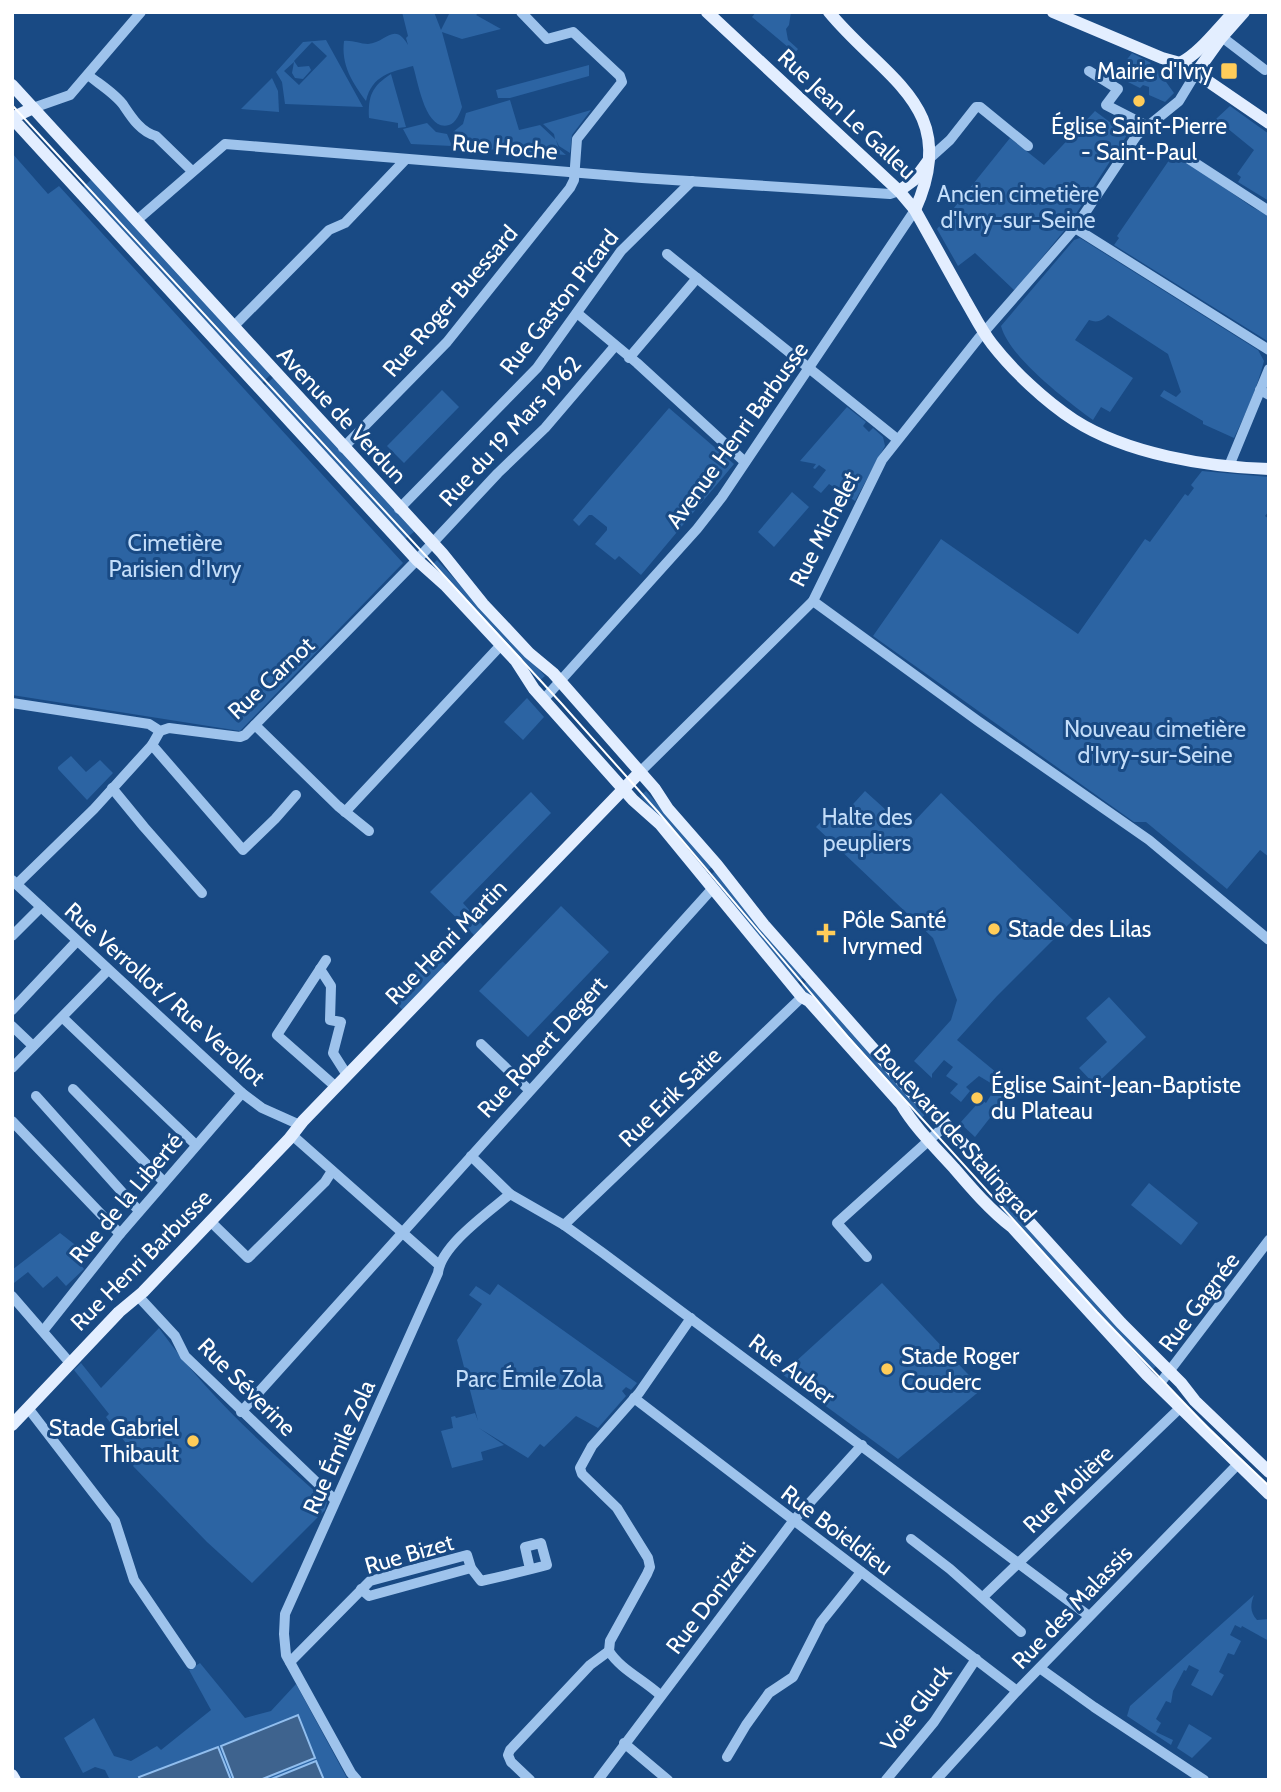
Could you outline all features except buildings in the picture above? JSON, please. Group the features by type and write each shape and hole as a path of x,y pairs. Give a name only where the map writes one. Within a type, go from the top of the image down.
{"main road":[{"name":"Rue Jean Le Galleu","path":"707,12 899,191 915,210 983,332 1016,371 1060,411 1107,437 1168,456 1228,466 1269,469"},
{"path":"829,12 904,86 919,112 929,141 930,158 924,190 915,210"},
{"path":"1053,12 1180,63 1269,123"},
{"path":"1196,73 1234,12"},
{"path":"1180,63 1193,57 1244,12"},
{"name":"Avenue de Verdun","path":"12,85 529,653 561,682 640,772"},
{"path":"12,118 33,108"},
{"name":"Avenue de Verdun","path":"12,118 417,560 501,645 544,699 624,789"},
{"path":"899,191 914,180 930,158"},
{"path":"914,180 915,210"},
{"name":"Rue Michelet","path":"624,789 640,772"},
{"name":"Boulevard de Stalingrad","path":"640,772 831,1003 914,1095 929,1105 1010,1195 1024,1216 1150,1354 1269,1472"},
{"name":"Boulevard de Stalingrad","path":"624,789 660,824 802,997 809,1001 901,1104 928,1141 995,1213 1012,1227 1158,1387 1269,1493"},
{"name":"Rue Henri Martin","path":"296,1130 332,1084 624,789"},
{"name":"Rue Henri Barbusse","path":"12,1425 296,1130"},
{"path":"12,1775 15,1780"}],"street":[{"path":"33,108 70,95 141,12"},
{"name":"Rue Roger Buessard","path":"343,447 447,342 570,188 574,180 578,139 619,86 621,79 573,32 547,39 521,12"},
{"path":"1218,34 1265,70"},
{"path":"1089,71 1118,89 1106,106 1147,126"},
{"name":"Rue Michelet","path":"640,772 813,601 883,460 897,439 983,332 1074,228 1137,135 1179,101 1196,73"},
{"path":"88,75 124,106 127,114 149,134 156,136 192,171"},
{"path":"930,158 950,141 976,107 980,107 1028,146"},
{"name":"Rue Hoche","path":"136,221 225,144 692,181 890,194 899,191"},
{"path":"233,327 328,230 345,223 407,159"},
{"path":"1189,159 1269,211"},
{"name":"Rue Gaston Picard","path":"400,509 537,368 621,251 692,181"},
{"name":"Avenue Henri Barbusse","path":"544,699 697,529 745,463 915,210"},
{"path":"1074,228 1269,350"},
{"path":"667,254 897,439"},
{"path":"629,358 697,278"},
{"path":"577,313 745,463"},
{"name":"Rue du 19 Mars 1962","path":"432,544 498,473 545,428 615,346"},
{"path":"1228,466 1264,392 1269,369"},
{"name":"Rue Carnot","path":"12,703 149,724 160,730 169,727 240,737 255,725 432,544"},
{"path":"813,601 978,721 1149,840 1268,938"},
{"path":"345,812 501,645"},
{"path":"255,725 345,812 369,831"},
{"path":"15,882 94,809 152,746 160,730"},
{"path":"152,746 243,850 296,795"},
{"path":"112,788 202,893"},
{"name":"Rue Verrollot / Rue Verollot","path":"15,882 242,1093 296,1130 332,1171 439,1265"},
{"name":"Rue Robert Degert","path":"241,1412 712,889"},
{"path":"12,936 41,907"},
{"path":"12,1010 77,941"},
{"path":"326,960 277,1035 332,1084"},
{"path":"320,969 331,986 330,1020 341,1022 333,1053 344,1072"},
{"path":"12,1068 108,970"},
{"name":"Rue Erik Satie","path":"564,1225 802,997"},
{"path":"63,1018 195,1145"},
{"path":"12,1026 33,1046"},
{"path":"481,1044 529,1090"},
{"path":"73,1089 164,1182"},
{"name":"Rue de la Liberté","path":"43,1331 139,1211 242,1093"},
{"path":"36,1096 139,1211"},
{"path":"12,1121 120,1234"},
{"path":"867,1257 837,1223 946,1125"},
{"name":"Rue Auber","path":"471,1156 510,1194 564,1225 1089,1616"},
{"path":"210,1221 248,1258 325,1182 332,1171"},
{"name":"Rue Émile Zola","path":"290,1662 284,1647 285,1614 438,1273 439,1265 456,1242 510,1194"},
{"name":"Rue Gagnée","path":"1158,1387 1269,1240"},
{"path":"12,1296 70,1363"},
{"name":"Rue Séverine","path":"138,1296 175,1336 185,1356 335,1500"},
{"path":"660,1695 609,1651 610,1641 650,1567 648,1558 617,1508 582,1474 580,1468 592,1446 634,1398 691,1318"},
{"name":"Rue Boieldieu","path":"634,1398 1017,1692"},
{"path":"28,1408 115,1521 134,1580 191,1664"},
{"name":"Rue Molière","path":"983,1597 1180,1408"},
{"name":"Rue Donizetti","path":"598,1780 624,1742 794,1520 862,1445"},
{"name":"Rue des Malassis","path":"936,1780 1089,1616 1238,1464"},
{"path":"911,1539 983,1597 1021,1632"},
{"name":"Rue Bizet","path":"290,1662 370,1581 467,1555 471,1568 481,1581 530,1569"},
{"path":"726,1757 769,1693 793,1677 821,1622 860,1572"},
{"path":"530,1780 511,1762 508,1755 510,1750 590,1665 609,1651"},
{"name":"Voie Gluck","path":"886,1780 934,1722 976,1659"},
{"path":"290,1662 357,1780"},
{"path":"1041,1669 1204,1780"},
{"path":"624,1742 668,1780"}],"green space":[{"path":"402,12 434,12 441,30 450,12 480,12 476,15 501,29 462,39 442,32 462,107 456,120 449,125 434,121 428,113 413,66 378,80 366,101 349,73 344,58 344,41 368,44 394,34 403,38 408,45"},
{"path":"756,12 791,12 786,29 788,40 798,49 795,53 752,17"},
{"path":"326,40 363,107 285,104 282,82 276,72 303,42","holes":["312,42 327,56 299,85 284,71 294,62 292,73 295,78 303,79 311,70 309,66 298,67 294,61"]},
{"path":"1132,53 1151,63 1174,93 1165,102 1149,95 1149,87 1143,85 1140,88 1124,80 1133,67 1125,62"},
{"path":"589,65 589,76 510,98 498,98 496,90"},
{"path":"391,74 406,127 398,128 398,123 369,118 372,92"},
{"path":"272,78 278,91 279,112 241,109"},
{"path":"510,100 519,130 540,125 555,139 554,134 543,124 591,110 572,135 570,153 559,146 556,140 559,149 566,155 458,147 453,132 463,124 466,113"},
{"path":"1230,106 1269,134 1269,201 1238,182 1241,177 1237,174 1254,150 1216,119"},
{"name":"Ancien cimetière d'Ivry-sur-Seine","path":"1095,111 1111,123 1131,129 1068,226 1016,289 975,253 958,266 937,229 1010,138 1044,165"},
{"path":"427,123 436,132 447,134 452,146 411,144 403,129"},
{"name":"Cimetière Parisien d'Ivry","path":"12,153 48,194 59,186 403,563 240,731 12,695"},
{"path":"1174,153 1269,216 1269,342 1114,245 1119,238 1117,236"},
{"path":"93,178 271,374 260,385 81,189"},
{"path":"1080,238 1258,350 1264,361 1234,438 1203,424 1203,421 1160,396 1164,390 1176,397 1181,392 1168,354 1108,315 1099,321 1089,320 1075,340 1133,378 1110,412 1101,407 1093,420 1040,378 1015,351 1001,326 1074,240"},
{"path":"274,377 415,531 404,540 262,388"},
{"path":"442,390 459,407 404,463 387,446"},
{"path":"847,407 866,422 863,426 869,432 873,428 883,437 885,446 855,501 829,484 821,493 813,487 826,470 819,465 815,469 813,468 816,464 800,461"},
{"path":"669,408 734,464 641,575 619,556 615,560 595,544 607,527 592,515 579,526 573,520"},
{"name":"Nouveau cimetière d'Ivry-sur-Seine","path":"1202,471 1269,477 1269,511 1265,516 1269,519 1269,857 1260,850 1227,889 1146,822 1134,822 873,636 941,539 1078,634 1145,539 1150,542 1185,494 1188,496 1194,488 1191,485"},
{"path":"792,492 809,507 774,547 758,532"},
{"path":"437,560 545,676 539,681 432,565"},
{"path":"527,698 544,717 523,740 504,722"},
{"path":"71,756 86,772 100,760 113,773 87,800 58,769"},
{"path":"646,791 712,867 706,872 640,796"},
{"name":"Stade des Lilas","path":"865,791 907,829 941,793 1073,920 957,1040 1014,1087 975,1137 960,1123 979,1102 986,1103 994,1085 979,1076 966,1087 970,1091 961,1102 950,1093 958,1084 946,1076 953,1067 944,1060 932,1074 932,1078 914,1061 951,1020 957,1000 933,938 816,827 835,807 844,814"},
{"path":"531,792 551,813 463,903 483,926 474,935 430,892"},
{"path":"715,871 804,977 798,982 716,886 709,876"},
{"path":"561,906 609,952 528,1037 479,991"},
{"path":"432,952 451,969 407,1014 389,997"},
{"path":"807,981 926,1114 920,1119 801,986"},
{"path":"1109,997 1146,1037 1095,1085 1079,1068 1107,1042 1086,1018"},
{"path":"1149,1183 1198,1223 1181,1245 1131,1205"},
{"path":"1006,1202 1156,1366 1150,1372 1000,1208"},
{"path":"60,1233 83,1251 73,1255 84,1269 66,1286 57,1276 43,1288 28,1272 14,1283 12,1270"},
{"path":"882,1283 982,1389 898,1459 782,1374"},
{"name":"Parc Émile Zola","path":"498,1284 637,1383 631,1390 626,1387 622,1391 626,1396 598,1428 576,1416 544,1447 540,1444 528,1458 479,1428 504,1445 481,1452 483,1460 452,1468 441,1431 453,1428 451,1417 475,1413 478,1421 457,1340 482,1304 469,1295 476,1286 490,1295"},
{"name":"Stade Gabriel Thibault","path":"159,1328 217,1398 327,1502 325,1510 252,1583 207,1542 133,1466 138,1459 106,1417 109,1414 74,1370 81,1363 101,1388"},
{"path":"1254,1595 1252,1610 1257,1620 1269,1619 1269,1641 1235,1625 1230,1635 1241,1641 1234,1655 1228,1653 1219,1672 1224,1675 1212,1696 1191,1685 1199,1670 1189,1665 1186,1671 1184,1670 1173,1691 1171,1703 1166,1701 1156,1719 1161,1723 1156,1732 1173,1740 1171,1745 1127,1716 1130,1706"},
{"path":"200,1663 245,1718 271,1711 296,1684 348,1780 324,1780 316,1761 269,1780 260,1780 315,1758 221,1746 234,1780 231,1780 218,1747 139,1777 140,1780 110,1780 105,1770 95,1767 83,1773 64,1738 94,1718 114,1756 131,1761 157,1746 161,1750 211,1710 189,1670"},
{"path":"1189,1724 1212,1738 1192,1758 1177,1748"}],"shaded area":[{"path":"298,1715 315,1758 260,1780 234,1780 221,1746"},
{"path":"218,1747 231,1780 140,1780 139,1777"},
{"path":"316,1761 324,1780 269,1780"}],"tram line":[{"path":"12,105 561,703 659,813 848,1037 1097,1312 1209,1429 1269,1486"}],"place":[{"name":"Mairie d'Ivry","path":"1229,71"},
{"name":"Église Saint-Pierre - Saint-Paul","path":"1139,101"},
{"name":"Stade des Lilas","path":"994,929"},
{"name":"Pôle Santé Ivrymed","path":"826,933"},
{"name":"Église Saint-Jean-Baptiste du Plateau","path":"977,1098"},
{"name":"Stade Roger Couderc","path":"887,1369"},
{"name":"Stade Gabriel Thibault","path":"193,1441"}],"park label":[{"name":"Halte des peupliers","path":"867,830"}]}
